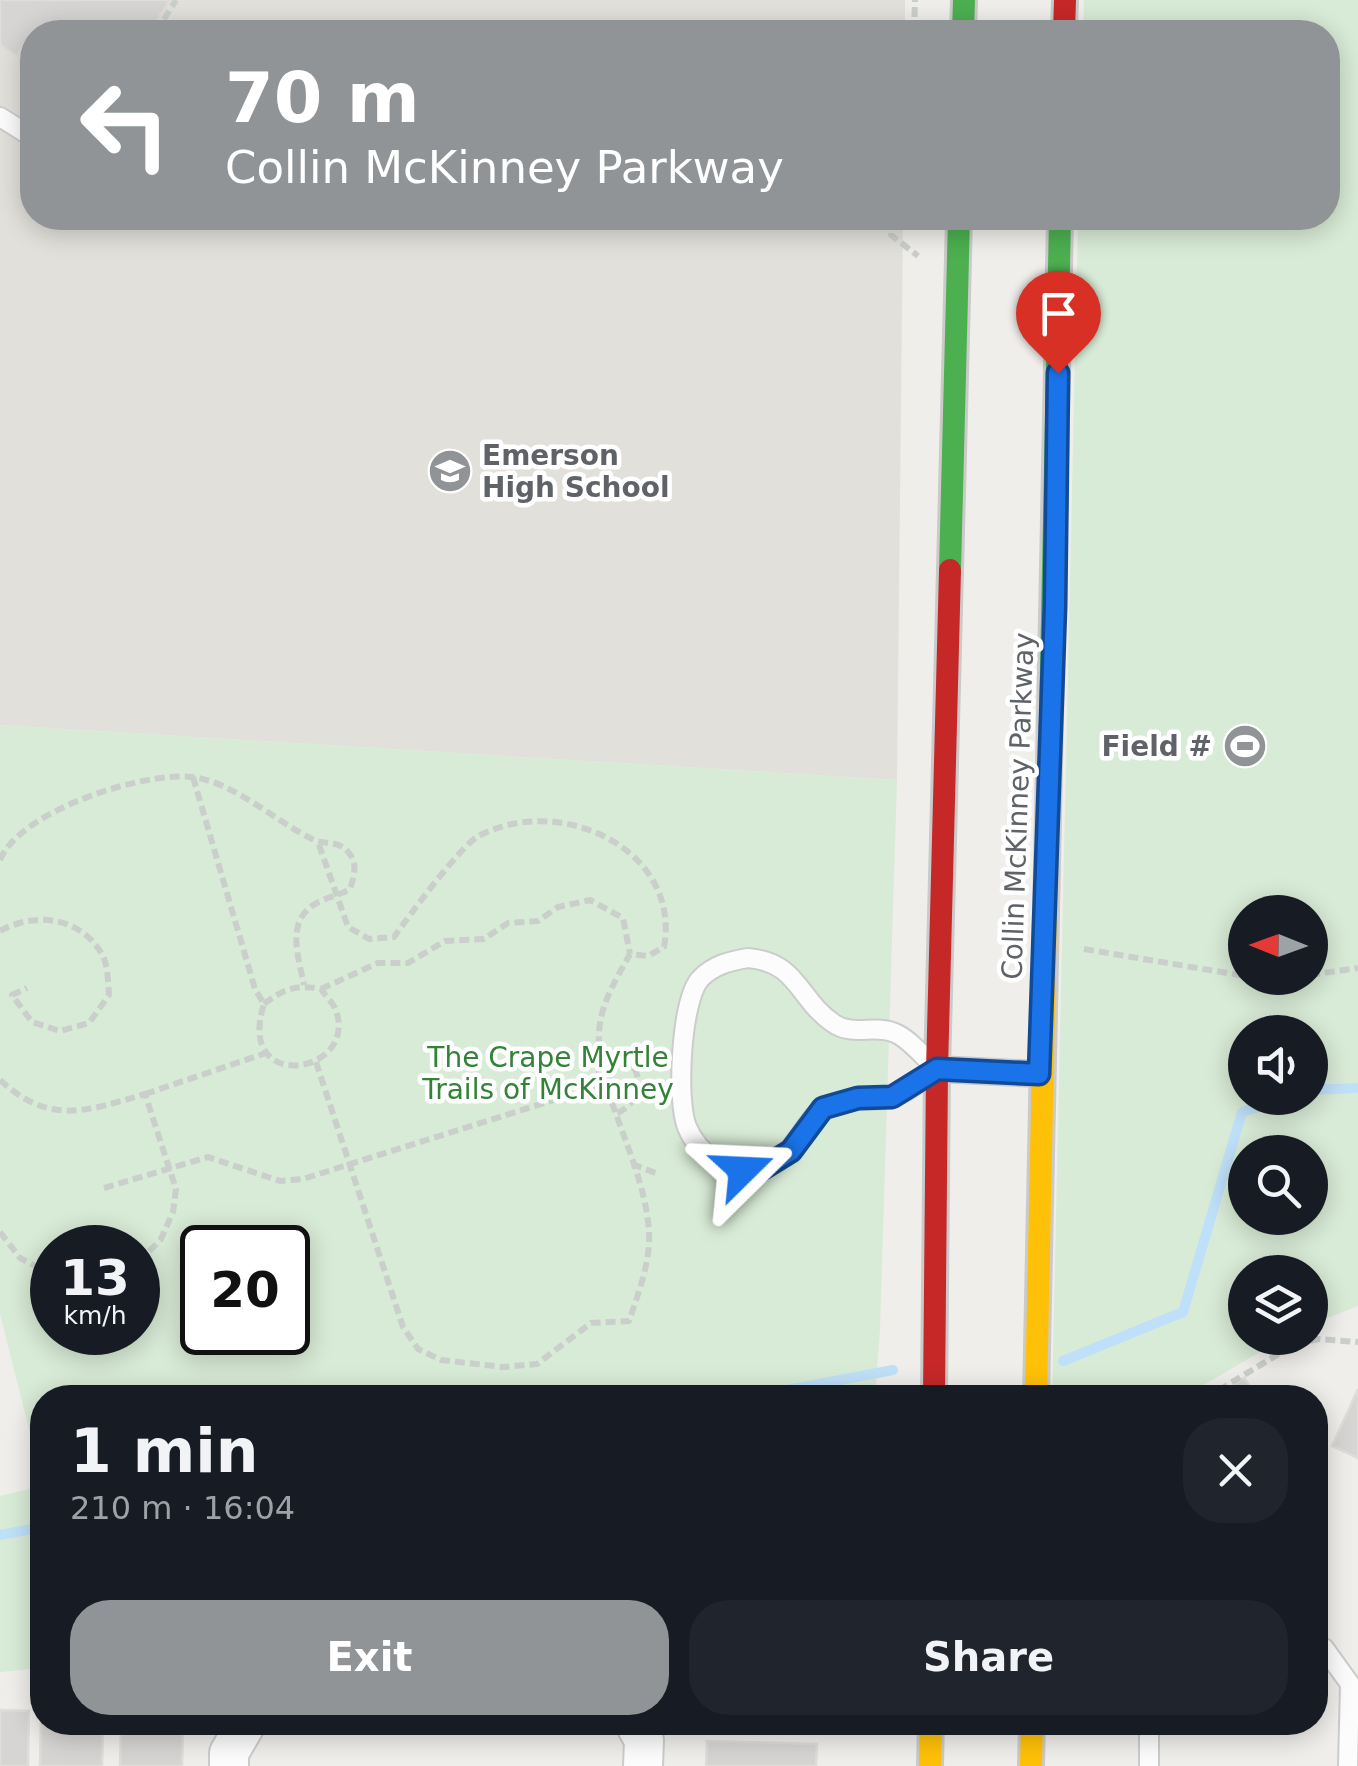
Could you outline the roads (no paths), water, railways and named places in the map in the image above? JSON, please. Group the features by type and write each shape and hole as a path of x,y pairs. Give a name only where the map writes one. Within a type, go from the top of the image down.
{"street":[{"path":"934,1385 937,1069 959,230"},
{"name":"Collin McKinney Parkway","path":"1036,1385 1039,1074 1055,606 1060,230"},
{"path":"937,1069 1039,1074"},
{"path":"229,1766 230,1753 239,1735"},
{"path":"930,1735 930,1766"},
{"path":"1032,1735 1032,1766"}],"lane":[{"path":"748,958 766,960 794,978 830,1022 855,1031 894,1032 937,1069 892,1097 858,1098 823,1108 791,1151 760,1170 726,1166 710,1157 687,1127 682,1108 686,1009 700,979 713,968 748,958"},
{"path":"1328,1654 1350,1684 1348,1766"},
{"path":"1149,1735 1149,1766"}],"waterway":[{"path":"1328,1089 1358,1088"},
{"path":"1063,1361 1183,1312 1241,1115"},
{"path":"813,1385 893,1370"},
{"path":"0,1535 30,1529"}],"place":[{"name":"Emerson High School","path":"450,471"},
{"name":"Field #","path":"1245,746"}],"park label":[{"name":"The Crape Myrtle Trails of McKinney","path":"548,1073"}]}
